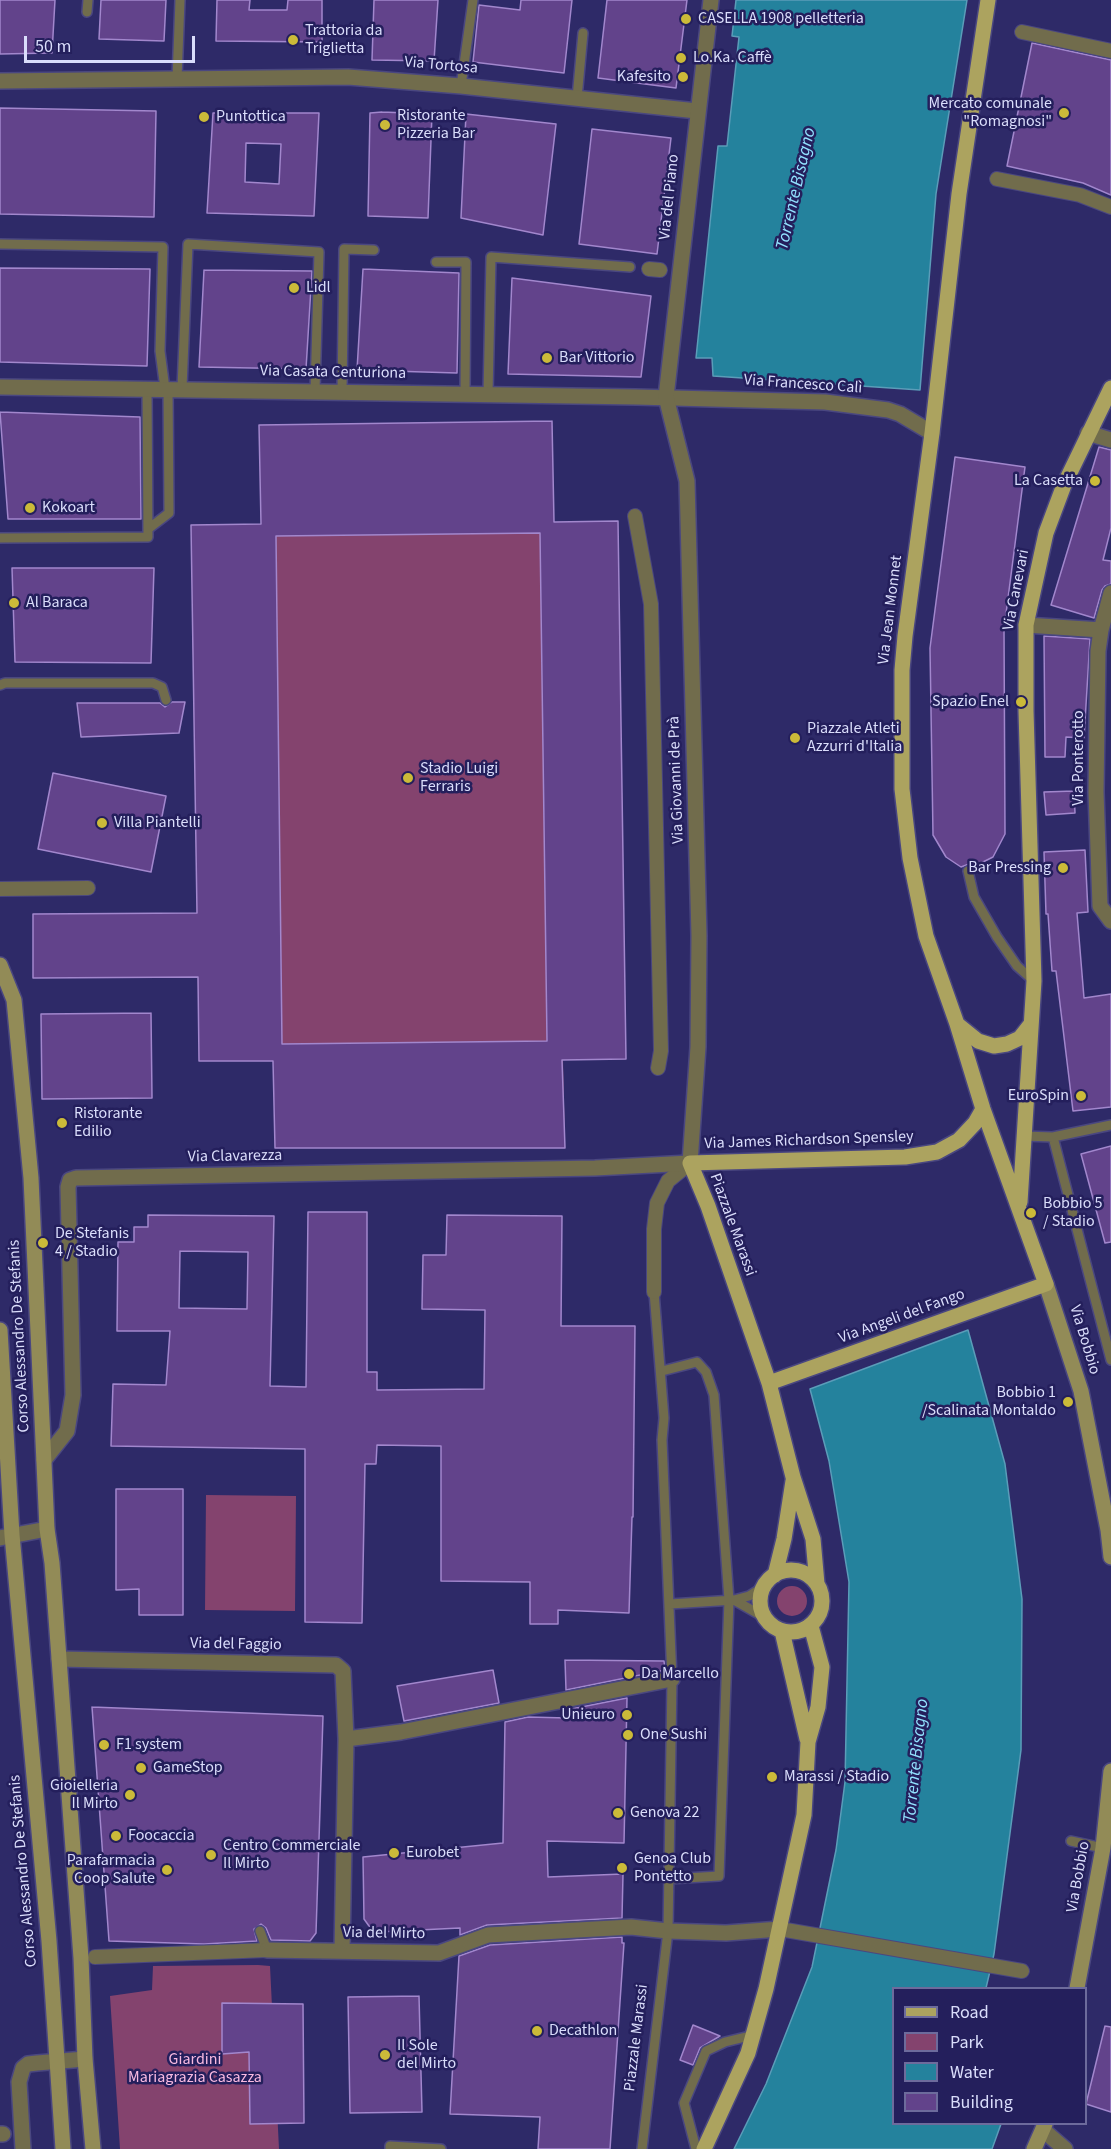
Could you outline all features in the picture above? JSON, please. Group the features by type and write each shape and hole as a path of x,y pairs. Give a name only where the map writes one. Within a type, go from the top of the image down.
{"main road":[{"name":"Via Jean Monnet","path":"988,0 959,194 902,670 902,789 910,858 926,936 1019,1211"},
{"name":"Via Canevari","path":"1030,849 1026,625 1046,533 1088,433 1111,388"},
{"name":"Via Bobbio","path":"1030,849 1034,981 1019,1211 1081,1391 1110,1529 1111,1557"},
{"name":"Corso Alessandro De Stefanis","path":"0,965 14,1000 30,1166 47,1529 81,1958 85,2059 93,2149"},
{"path":"957,1024 978,1041 994,1046 1007,1044 1020,1038 1031,1024"},
{"name":"Via James Richardson Spensley","path":"690,1163 905,1157 936,1152 960,1140 975,1123 983,1109"},
{"name":"Piazzale Marassi","path":"690,1163 708,1206 769,1383 793,1477 813,1539 816,1584 821,1591 822,1608 811,1626"},
{"name":"Via Angeli del Fango","path":"769,1383 1046,1284"},
{"name":"Corso Alessandro De Stefanis","path":"0,1330 6,1537 49,1941 63,2149"},
{"name":"Piazzale Marassi","path":"764,1617 760,1603 784,1539 793,1477"},
{"path":"770,1580 783,1572 799,1572 812,1578 816,1584"},
{"path":"704,2149 754,2035 780,1929 804,1815 808,1742 818,1707 822,1667 811,1626 800,1631 782,1631 764,1617"},
{"path":"782,1631 808,1742"},
{"name":"Via Bobbio","path":"1077,1987 1103,1848 1111,1771"},
{"path":"1034,2149 1044,2127"}],"street":[{"name":"Via del Piano","path":"666,398 711,0"},
{"path":"1022,32 1111,51"},
{"name":"Via Tortosa","path":"0,81 348,77 461,86 697,111"},
{"path":"997,179 1080,195 1111,207"},
{"name":"Via Casata Centuriona","path":"0,387 666,398"},
{"name":"Via Francesco Calì","path":"666,398 825,402 860,406 900,414 932,433"},
{"name":"Via Giovanni de Prà","path":"666,398 687,481 699,936 698,1047 690,1163"},
{"path":"1088,433 1111,440"},
{"path":"635,516 651,604 661,1040 658,1068"},
{"name":"Via Ponterotto","path":"1111,593 1098,651 1096,792 1100,906 1111,921"},
{"path":"1026,625 1101,630"},
{"path":"0,889 88,888"},
{"name":"Piazzale Marassi","path":"654,1292 654,1229 657,1203 668,1181 690,1163"},
{"name":"Via Clavarezza","path":"44,1460 67,1431 73,1395 68,1187 70,1180 628,1167 690,1163"},
{"path":"6,1537 47,1529"},
{"name":"Via del Faggio","path":"58,1659 336,1665 343,1671 346,1739 342,1952"},
{"path":"346,1739 401,1732 672,1679"},
{"name":"Via del Mirto","path":"95,1957 342,1952 439,1953 488,1935 631,1928 668,1931"},
{"path":"668,1931 726,1933 780,1929 1022,1971"},
{"path":"23,2149 21,2073 28,2064 85,2059"},
{"path":"1044,2127 1065,2149"}],"lane":[{"path":"87,12 88,0"},
{"path":"177,79 180,0"},
{"path":"461,86 473,0"},
{"path":"577,98 583,33"},
{"path":"0,244 163,247 160,351 172,389"},
{"path":"148,530 169,513 172,389 188,244 319,252 315,391"},
{"path":"342,392 344,249 374,250"},
{"path":"488,394 491,257 630,267"},
{"path":"436,262 466,262 465,394"},
{"path":"0,538 148,537 147,388"},
{"path":"0,685 5,683 153,683 162,687 166,700"},
{"path":"968,871 974,897 998,937 1017,966 1034,981"},
{"path":"1023,1136 1053,1137 1111,1125"},
{"name":"Via Bobbio","path":"1053,1137 1110,1355"},
{"name":"Piazzale Marassi","path":"642,2149 668,1931 672,1679 662,1440 664,1418 662,1371 654,1292"},
{"path":"662,1371 697,1362 706,1372 714,1395 731,1600 719,1876 669,1879"},
{"path":"670,1604 731,1600 749,1596 770,1580"},
{"path":"731,1600 764,1617"},
{"path":"1071,1841 1103,1848"},
{"path":"260,1931 261,1955"},
{"path":"696,2149 684,2103 706,2051 724,2042 754,2035"},
{"path":"390,2149 390,2146 441,2149"}],"green space":[{"name":"Stadio Luigi Ferraris","path":"547,421 554,522 618,521 626,1059 563,1060 565,1148 273,1061 199,1061 191,525 261,524 259,425"},
{"path":"206,1495 296,1496 295,1611 205,1610"},
{"path":"792,1586 803,1590 807,1601 803,1612 792,1616 781,1612 777,1601 781,1590"},
{"name":"Giardini Mariagrazia Casazza","path":"153,1966 270,1966 279,2149 120,2149 110,1996 152,1990"}],"water":[{"name":"Torrente Bisagno","path":"736,0 967,0 936,194 920,390 713,376 712,358 696,358 718,146 727,146 739,37 732,36"},
{"name":"Torrente Bisagno","path":"968,1330 1005,1464 1022,1599 1021,1750 994,1954 986,1987 892,1987 892,2125 1001,2125 992,2149 734,2149 766,2084 812,1967 836,1850 845,1782 849,1582 829,1461 810,1389"}],"building":[{"path":"0,0 55,0 52,53 0,54"},
{"path":"101,0 166,0 164,41 99,39"},
{"path":"217,0 250,0 249,10 287,10 288,0 322,0 322,42 216,41"},
{"path":"374,0 438,0 434,61 372,60"},
{"path":"521,0 572,0 564,73 473,62 479,5 520,10"},
{"path":"607,0 687,0 676,88 598,78"},
{"name":"Mercato comunale \"Romagnosi\"","path":"1032,43 1111,60 1111,195 1083,183 1007,166"},
{"path":"0,108 156,111 154,217 0,214"},
{"path":"213,113 319,113 314,216 207,213","holes":["246,143 281,144 279,184 245,182"]},
{"path":"370,113 432,114 428,218 368,216"},
{"path":"466,114 556,124 543,235 461,218"},
{"path":"592,129 671,138 657,254 579,244"},
{"path":"0,268 150,269 147,366 0,362"},
{"path":"363,269 459,273 457,373 357,370"},
{"path":"204,270 312,271 306,369 199,367"},
{"path":"512,278 651,296 641,377 508,374"},
{"path":"0,412 140,417 141,519 8,519"},
{"path":"552,421 554,522 618,521 626,1059 562,1060 565,1148 275,1148 273,1061 199,1061 198,977 33,978 33,914 197,913 191,525 261,524 259,425","holes":["540,533 547,1041 282,1044 276,536"]},
{"path":"1099,447 1111,450 1111,528 1103,560 1111,561 1111,584 1102,590 1094,618 1051,605"},
{"path":"955,457 1025,467 1004,629 1005,834 993,857 973,867 969,864 961,867 946,857 933,835 930,648"},
{"path":"12,568 154,568 151,663 15,662"},
{"path":"1044,636 1090,639 1084,738 1066,737 1065,757 1045,757"},
{"path":"172,702 185,702 179,733 81,737 77,703 160,703 165,707"},
{"name":"Villa Piantelli","path":"53,773 166,796 151,872 38,849"},
{"path":"1074,791 1075,813 1046,815 1044,792"},
{"path":"1085,850 1088,912 1077,913 1084,998 1111,994 1111,1107 1073,1111 1056,971 1052,971 1048,914 1046,914 1044,852"},
{"path":"151,1013 152,1098 42,1099 41,1014"},
{"path":"1111,1146 1111,1242 1105,1243 1081,1154"},
{"path":"308,1212 367,1212 367,1372 377,1372 377,1390 484,1389 485,1310 422,1309 423,1255 446,1255 447,1215 562,1216 561,1326 635,1326 633,1517 629,1613 558,1610 558,1624 530,1624 530,1582 441,1581 441,1446 377,1445 376,1464 365,1464 362,1623 305,1622 305,1449 111,1446 113,1384 166,1385 170,1331 117,1331 118,1242 134,1242 134,1227 148,1227 148,1215 274,1216 270,1386 306,1387","holes":["180,1251 248,1252 247,1309 179,1308"]},
{"path":"116,1489 183,1489 183,1615 139,1615 139,1589 116,1590"},
{"path":"565,1660 664,1661 665,1670 566,1690"},
{"path":"493,1670 499,1703 404,1721 397,1686"},
{"path":"627,1698 624,1843 547,1841 548,1877 623,1874 622,1918 487,1925 460,1935 460,1928 378,1932 369,1926 364,1919 363,1857 503,1843 505,1722 528,1717 567,1718 566,1710"},
{"name":"Centro Commerciale Il Mirto","path":"92,1707 323,1716 316,1933 310,1941 271,1940 266,1928 261,1924 254,1929 257,1941 204,1944 109,1941"},
{"name":"Decathlon","path":"622,1937 622,1943 624,1943 610,2149 538,2149 540,2117 450,2114 459,1956 490,1945"},
{"name":"Il Sole del Mirto","path":"419,1996 422,2112 350,2113 348,1997"},
{"path":"222,2003 303,2004 304,2123 250,2124 249,2052 222,2054"},
{"path":"693,2025 720,2036 700,2048 693,2065 680,2060"},
{"path":"1105,2026 1111,2027 1111,2112 1087,2104"}],"place":[{"name":"CASELLA 1908 pelletteria","path":"686,19"},
{"name":"Trattoria da Triglietta","path":"293,40"},
{"name":"Lo.Ka. Caffè","path":"681,58"},
{"name":"Kafesito","path":"683,77"},
{"name":"Mercato comunale \"Romagnosi\"","path":"1064,113"},
{"name":"Puntottica","path":"204,117"},
{"name":"Ristorante Pizzeria Bar","path":"385,125"},
{"name":"Lidl","path":"294,288"},
{"name":"Bar Vittorio","path":"547,358"},
{"name":"La Casetta","path":"1095,481"},
{"name":"Kokoart","path":"30,508"},
{"name":"Al Baraca","path":"14,603"},
{"name":"Spazio Enel","path":"1021,702"},
{"name":"Piazzale Atleti Azzurri d'Italia","path":"795,738"},
{"name":"Stadio Luigi Ferraris","path":"408,778"},
{"name":"Villa Piantelli","path":"102,823"},
{"name":"Bar Pressing","path":"1063,868"},
{"name":"EuroSpin","path":"1081,1096"},
{"name":"Ristorante Edilio","path":"62,1123"},
{"name":"Bobbio 5 / Stadio","path":"1031,1213"},
{"name":"De Stefanis 4 / Stadio","path":"43,1243"},
{"name":"Bobbio 1 /Scalinata Montaldo","path":"1068,1402"},
{"name":"Da Marcello","path":"629,1674"},
{"name":"Unieuro","path":"627,1715"},
{"name":"One Sushi","path":"628,1735"},
{"name":"F1 system","path":"104,1745"},
{"name":"GameStop","path":"141,1768"},
{"name":"Marassi / Stadio","path":"772,1777"},
{"name":"Gioielleria Il Mirto","path":"130,1795"},
{"name":"Genova 22","path":"618,1813"},
{"name":"Foocaccia","path":"116,1836"},
{"name":"Eurobet","path":"394,1853"},
{"name":"Centro Commerciale Il Mirto","path":"211,1855"},
{"name":"Genoa Club Pontetto","path":"622,1868"},
{"name":"Parafarmacia Coop Salute","path":"167,1870"},
{"name":"Decathlon","path":"537,2031"},
{"name":"Il Sole del Mirto","path":"385,2055"}]}
